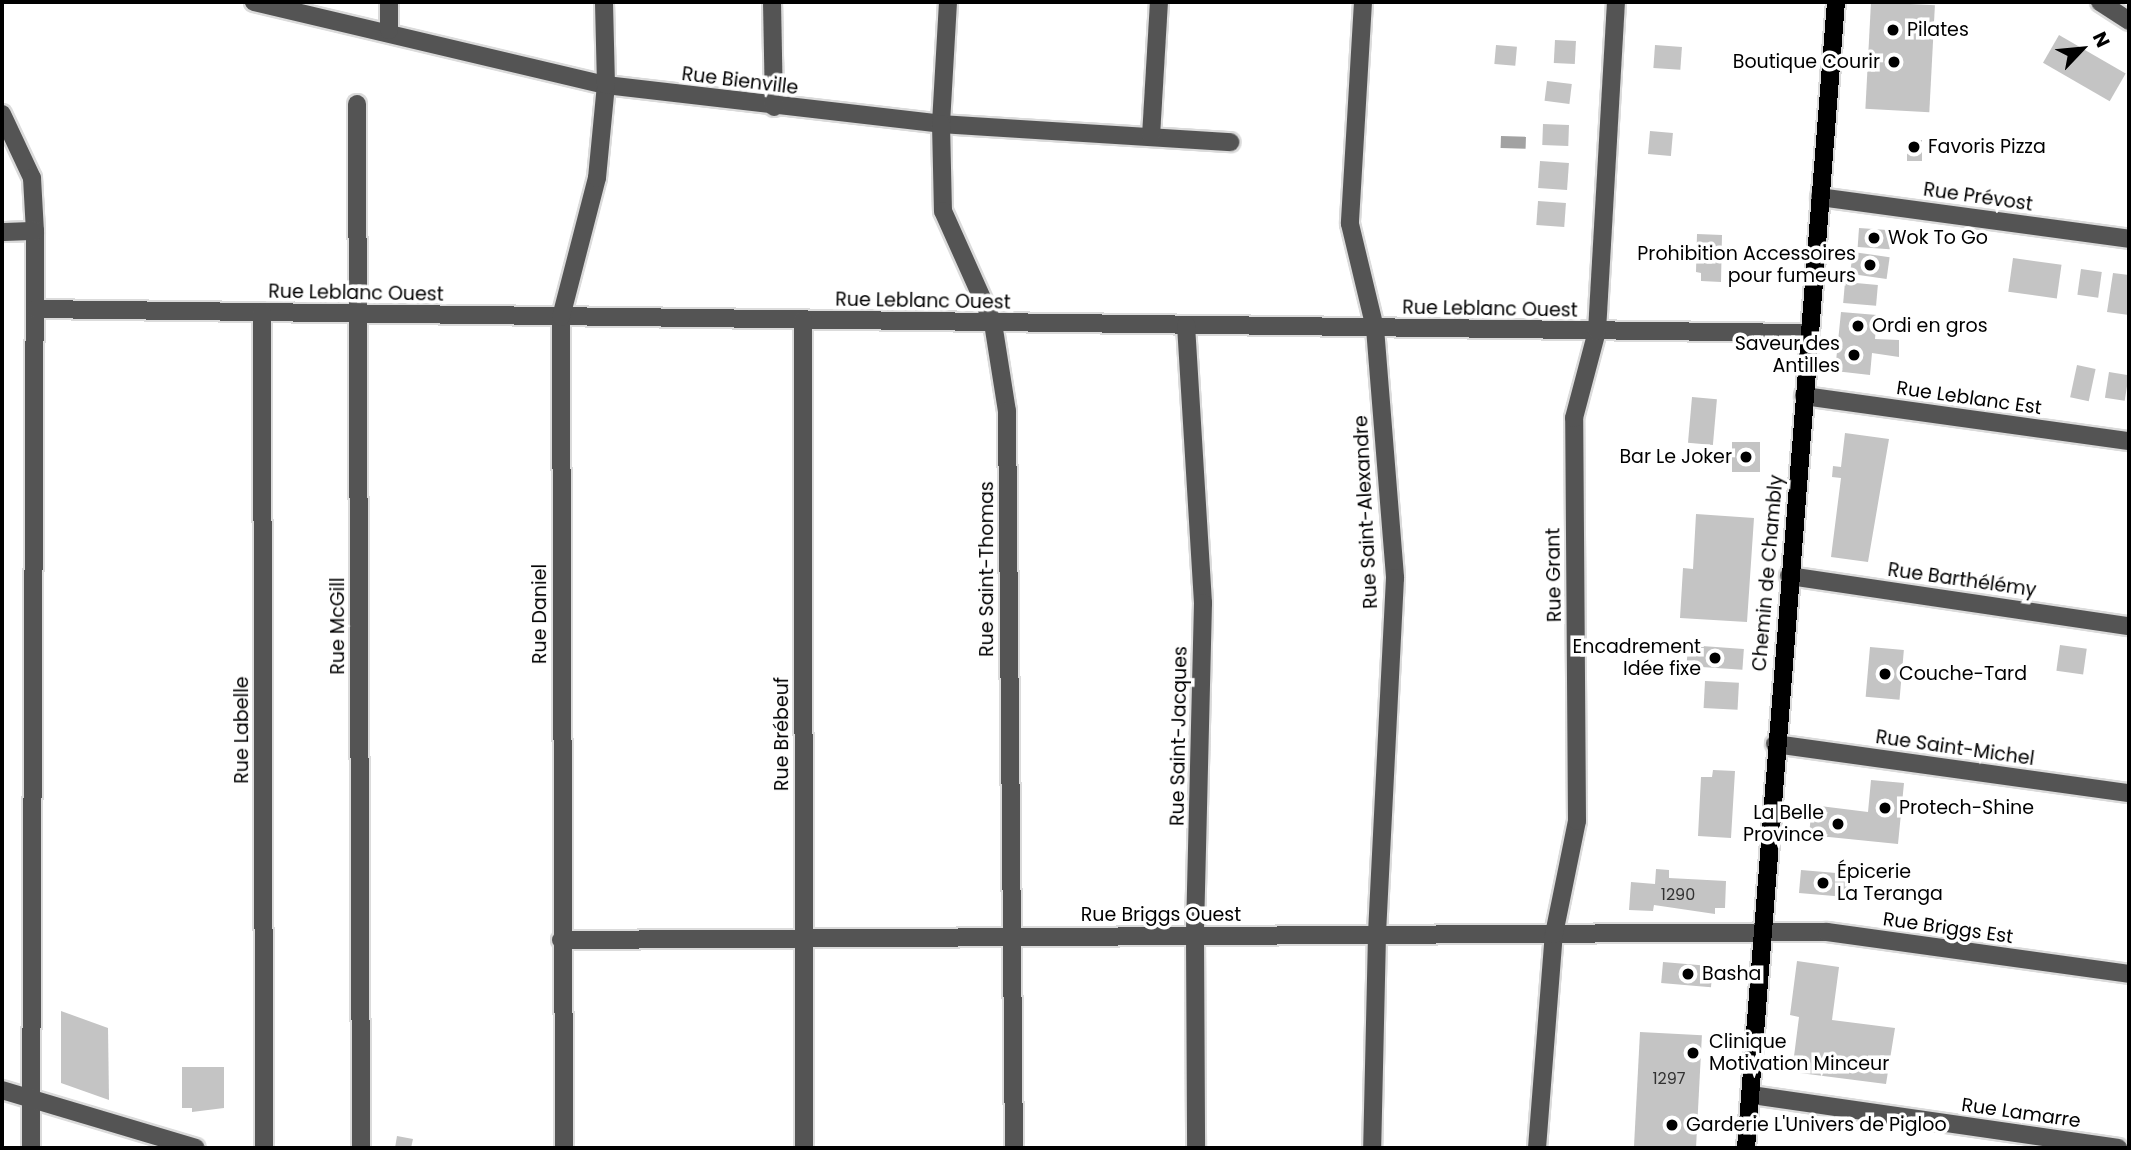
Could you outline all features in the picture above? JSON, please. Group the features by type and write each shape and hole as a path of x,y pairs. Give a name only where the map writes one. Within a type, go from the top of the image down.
{"main road":[{"name":"Chemin de Chambly","path":"1746,1148 1760,932 1836,2"}],"street":[{"name":"Rue Bienville","path":"254,2 389,30 606,85 774,107 941,124 1230,142"},
{"path":"389,2 389,30"},
{"name":"Rue Daniel","path":"564,1148 561,940 561,317 597,178 606,85 604,2"},
{"path":"772,2 774,107"},
{"name":"Rue Saint-Thomas","path":"948,2 941,124 943,211 993,323 1007,411 1014,1148"},
{"path":"1151,136 1159,2"},
{"name":"Rue Saint-Alexandre","path":"1363,2 1350,224 1375,328 1395,578 1377,935 1372,1148"},
{"name":"Rue Grant","path":"1537,1148 1554,934 1577,821 1574,418 1597,331 1616,2"},
{"path":"2100,2 2129,21"},
{"name":"Rue McGill","path":"357,104 361,1148"},
{"path":"2,114 32,178 35,232 31,1148"},
{"name":"Rue Prévost","path":"1820,197 2129,239"},
{"path":"2,232 35,232"},
{"name":"Rue Leblanc Ouest","path":"36,309 1809,333"},
{"name":"Rue Labelle","path":"262,312 264,1148"},
{"name":"Rue Brébeuf","path":"803,320 804,1148"},
{"name":"Rue Saint-Jacques","path":"1186,325 1203,603 1195,937 1196,1148"},
{"name":"Rue Leblanc Est","path":"1804,396 2129,440"},
{"name":"Rue Barthélémy","path":"1789,576 2129,626"},
{"name":"Rue Saint-Michel","path":"1775,744 2129,793"},
{"name":"Rue Briggs Ouest","path":"561,940 1011,934 1195,937 1760,932"},
{"name":"Rue Briggs Est","path":"1760,932 1827,932 2129,974"},
{"path":"2,1090 197,1148"},
{"name":"Rue Lamarre","path":"1751,1095 2118,1148"}],"shaded area":[{"path":"1501,136 1526,137 1526,149 1501,148"}],"building":[{"path":"1871,2 1935,5 1929,112 1865,109"},
{"path":"2059,35 2126,74 2110,101 2043,63"},
{"path":"1555,40 1576,41 1575,64 1554,63"},
{"path":"1496,45 1517,47 1515,66 1494,64"},
{"path":"1655,45 1682,47 1680,70 1653,68"},
{"path":"1547,81 1572,84 1569,104 1545,101"},
{"path":"1543,124 1569,125 1568,146 1542,145"},
{"path":"1650,131 1673,133 1671,156 1648,154"},
{"name":"Favoris Pizza","path":"1907,140 1922,140 1922,161 1907,161"},
{"path":"1540,161 1569,163 1567,190 1538,188"},
{"path":"1538,201 1566,203 1564,227 1536,225"},
{"name":"Wok To Go","path":"1859,228 1891,230 1890,249 1858,247"},
{"path":"1697,234 1722,235 1721,282 1701,281 1701,273 1696,272"},
{"name":"Prohibition Accessoires pour fumeurs","path":"1853,252 1890,257 1887,279 1850,274"},
{"path":"2013,258 2062,265 2057,298 2008,292"},
{"path":"2081,269 2102,272 2098,298 2077,295"},
{"path":"2113,273 2129,275 2129,315 2107,312"},
{"path":"1845,282 1878,285 1876,306 1843,303"},
{"name":"Saveur des Antilles","path":"1841,312 1877,315 1875,339 1899,340 1899,357 1872,353 1870,375 1835,371"},
{"path":"2077,365 2096,369 2089,401 2070,397"},
{"path":"2109,372 2129,375 2125,401 2105,398"},
{"path":"1692,397 1717,399 1713,445 1688,443"},
{"path":"1845,433 1889,439 1868,562 1831,557 1841,478 1832,477 1833,466 1841,467"},
{"name":"Bar Le Joker","path":"1732,442 1760,442 1760,472 1732,472"},
{"path":"1696,514 1754,518 1747,622 1680,618 1683,568 1693,569"},
{"name":"Encadrement Idée fixe","path":"1688,645 1744,649 1742,670 1687,666"},
{"path":"2060,645 2087,649 2083,675 2056,671"},
{"name":"Couche-Tard","path":"1870,647 1904,650 1900,700 1866,697"},
{"path":"1705,681 1739,683 1738,710 1704,708"},
{"path":"1713,770 1735,771 1731,838 1698,836 1701,777 1712,777"},
{"path":"1871,780 1904,783 1898,844 1809,835 1812,805 1868,812"},
{"path":"1656,869 1669,870 1669,878 1726,881 1725,908 1715,908 1715,914 1654,905 1653,911 1629,910 1631,882 1655,884"},
{"name":"Épicerie La Teranga","path":"1801,870 1848,874 1846,897 1799,893"},
{"path":"1797,961 1839,967 1832,1020 1895,1028 1886,1084 1792,1072 1799,1017 1790,1015"},
{"name":"Basha","path":"1663,962 1713,966 1711,987 1661,983"},
{"path":"61,1011 108,1028 109,1100 61,1083"},
{"path":"1640,1032 1702,1035 1696,1148 1634,1148"},
{"path":"182,1067 224,1067 224,1108 192,1112 192,1108 182,1108"},
{"path":"397,1136 413,1139 411,1148 395,1148"}],"place":[{"name":"Pilates","path":"1893,30"},
{"name":"Boutique Courir","path":"1894,62"},
{"name":"Favoris Pizza","path":"1914,147"},
{"name":"Wok To Go","path":"1874,238"},
{"name":"Prohibition Accessoires pour fumeurs","path":"1870,265"},
{"name":"Ordi en gros","path":"1858,326"},
{"name":"Saveur des Antilles","path":"1854,355"},
{"name":"Bar Le Joker","path":"1746,457"},
{"name":"Encadrement Idée fixe","path":"1715,658"},
{"name":"Couche-Tard","path":"1885,674"},
{"name":"Protech-Shine","path":"1885,808"},
{"name":"La Belle Province","path":"1838,824"},
{"name":"Épicerie La Teranga","path":"1823,883"},
{"name":"Basha","path":"1688,974"},
{"name":"Clinique Motivation Minceur","path":"1693,1053"},
{"name":"Garderie L'Univers de Pigloo","path":"1672,1125"}]}
